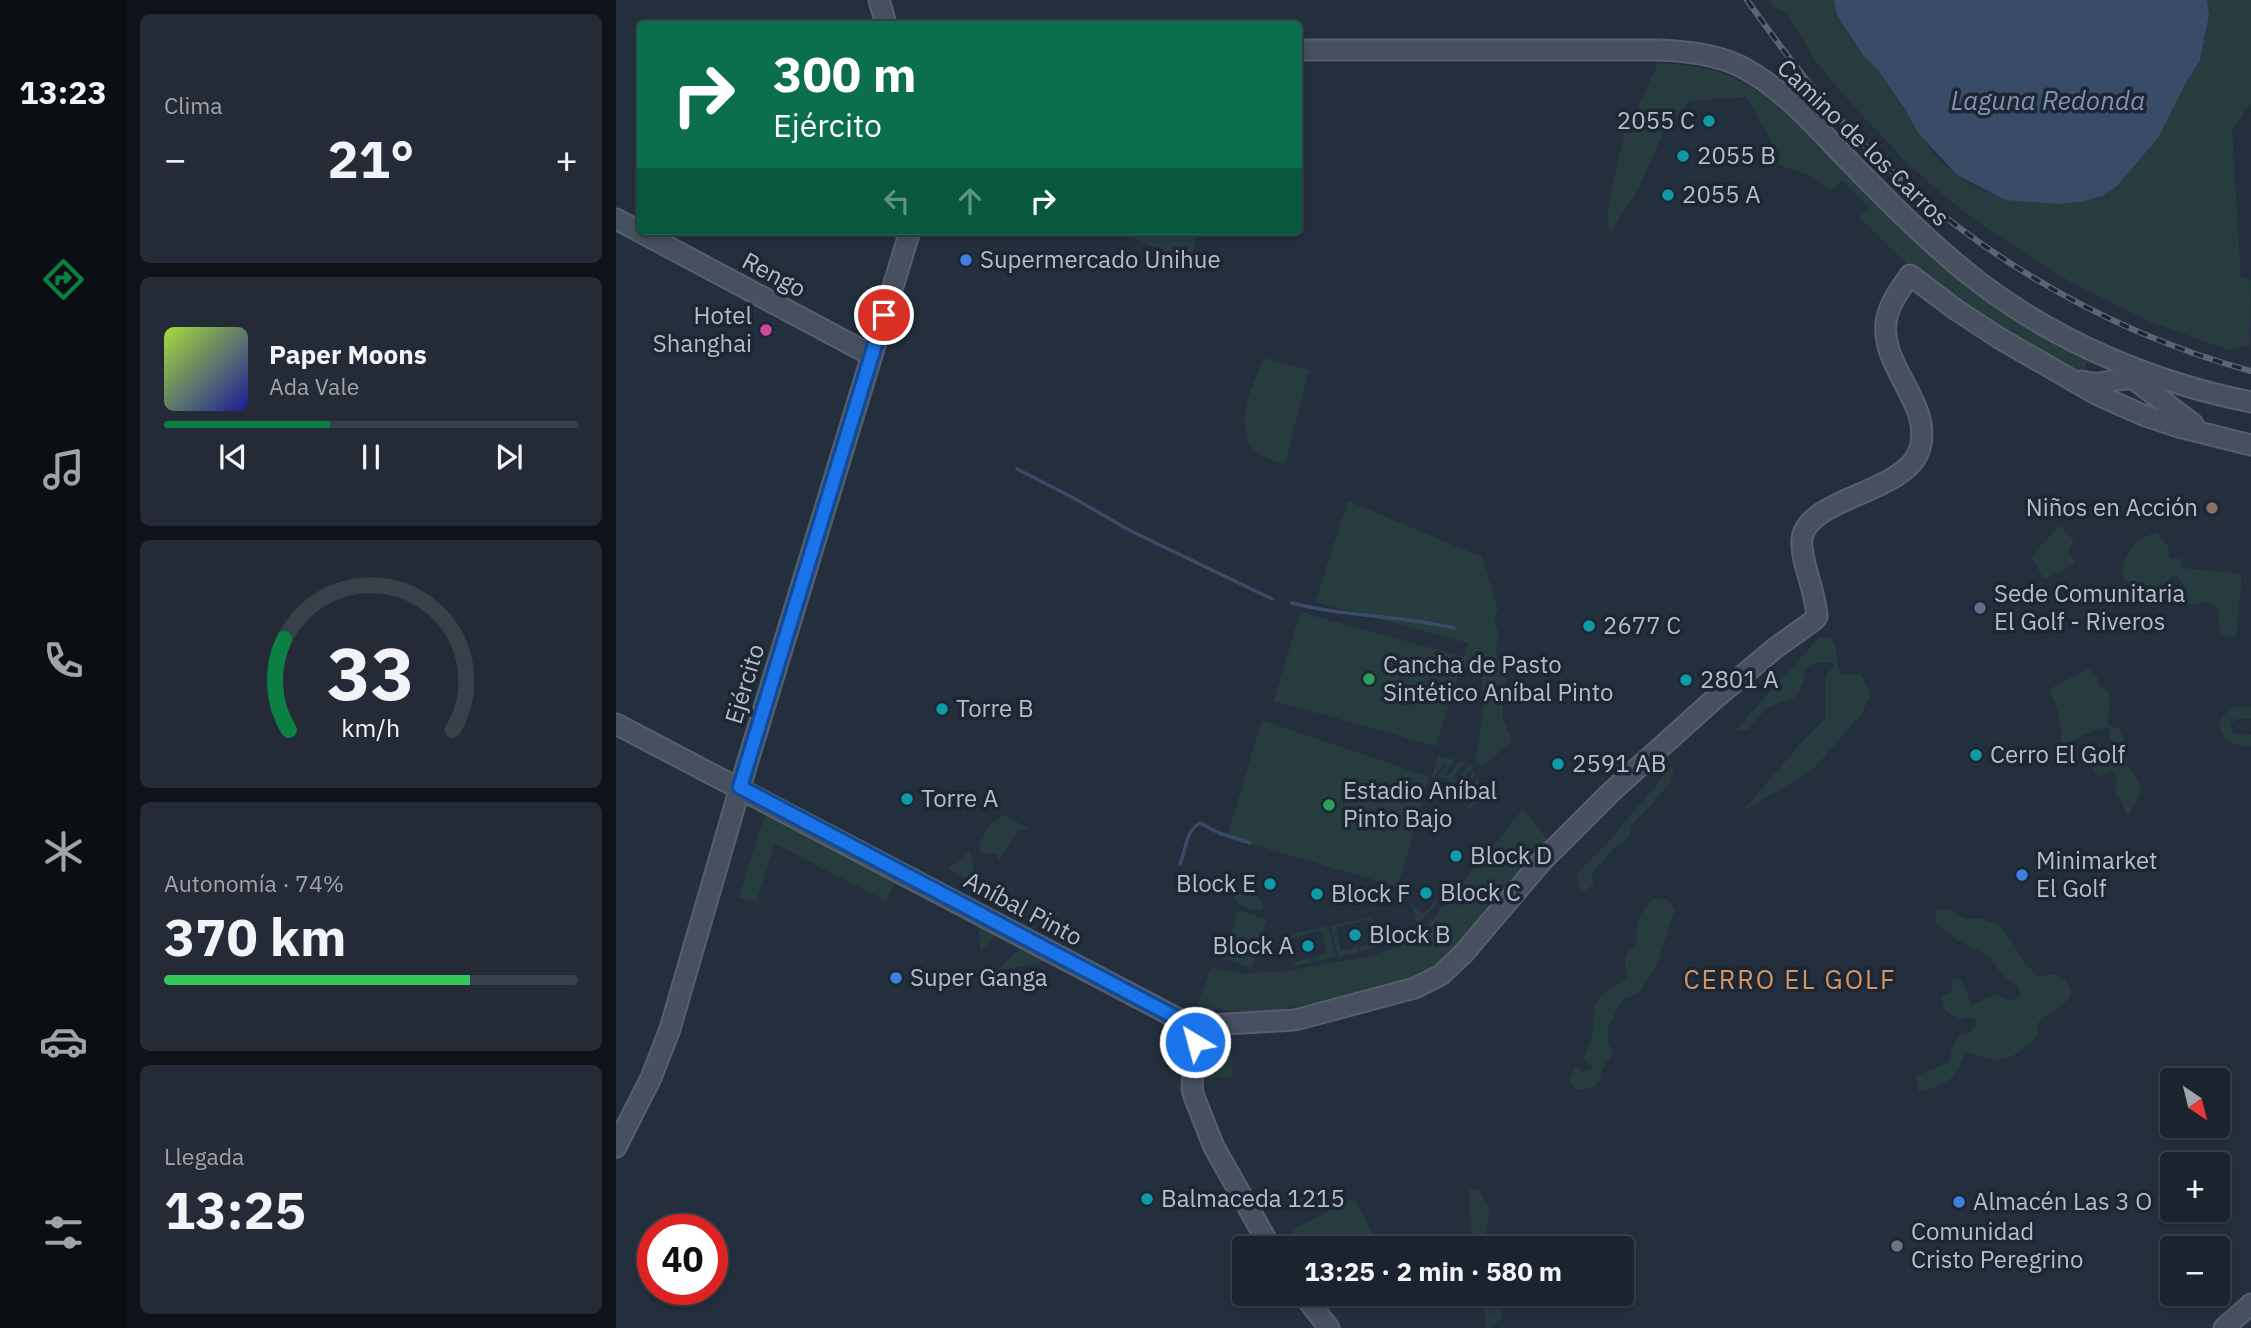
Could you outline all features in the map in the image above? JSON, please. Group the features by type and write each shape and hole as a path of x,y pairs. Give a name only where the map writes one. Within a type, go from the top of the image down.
{"main road":[{"path":"879,0 884,21"},
{"name":"Camino de los Carros","path":"1302,50 1657,50 1697,53 1728,61 1760,78 1790,101 1915,228 1961,268 2003,299 2081,347"},
{"name":"Rengo","path":"616,219 637,230"},
{"name":"Rengo","path":"646,235 872,355"},
{"name":"Ejército","path":"616,1147 651,1078 670,1029 740,787 909,235"},
{"path":"1264,1236 1219,1157 1195,1099 1192,1089 1195,1042 1192,1026 1295,1020 1415,988 1441,975 1464,954 1543,860 1610,793 1774,649 1817,617 1814,593 1803,553 1805,528 1816,516 1895,477 1913,463 1920,450 1920,422 1890,352 1886,336 1888,315 1893,301 1909,275 1983,328 2098,395 2159,420 2247,442"},
{"path":"2074,379 2084,374 2090,361 2081,347"},
{"path":"2081,347 2143,410 2159,420"},
{"path":"2081,347 2173,383 2251,402"},
{"path":"2074,379 2096,384 2123,378 2138,382 2183,418 2211,434"},
{"name":"Aníbal Pinto","path":"616,724 1192,1026"},
{"path":"2224,1328 2251,1304"},
{"path":"1312,1306 1329,1328"}],"green space":[{"path":"1768,0 1834,0 1849,33 1886,81 1936,155 1962,179 2005,200 2142,158 2200,60 2209,15 2207,0 2251,0 2251,104 2232,130 2241,276 2251,280 2250,346 2228,350 2153,323 2072,283 1989,230 1911,167 1816,62 1786,12 1773,7"},
{"path":"1658,63 1716,71 1762,94 1793,121 1795,118 1893,219 1934,257 2084,356 2087,362 2085,368 2074,371 2003,333 1918,274 1858,217 1868,207 1843,181 1831,191 1810,175 1779,165 1781,151 1776,149 1746,97 1689,101 1664,131 1637,192 1609,234 1608,208 1626,124 1639,105"},
{"path":"1124,235 1198,235 1190,261"},
{"path":"1263,358 1309,370 1285,465 1260,454 1246,435 1246,409"},
{"path":"1348,501 1482,557 1498,609 1494,619 1499,634 1496,655 1506,678 1503,718 1512,741 1482,767 1475,761 1482,717 1483,662 1480,657 1475,670 1461,666 1436,746 1274,701 1300,612 1464,657 1468,643 1315,602"},
{"path":"2059,525 2074,541 2068,550 2076,564 2044,579 2031,557"},
{"path":"2157,532 2168,547 2170,559 2181,559 2183,568 2242,574 2236,638 2220,633 2218,609 2210,602 2183,606 2173,599 2184,586 2175,574 2150,597 2132,589 2121,575 2126,559 2136,543"},
{"path":"1820,636 1832,639 1841,674 1861,675 1871,693 1862,713 1812,771 1743,811 1825,719 1825,678 1835,664 1820,662 1806,667 1796,698 1768,708 1749,729 1735,731"},
{"path":"2088,669 2097,676 2099,686 2110,693 2108,725 2119,729 2124,739 2127,765 2141,786 2140,794 2128,817 2115,793 2117,778 2112,769 2100,777 2093,771 2097,763 2110,760 2113,753 2108,727 2092,731 2061,746 2059,716 2048,690"},
{"path":"2234,707 2251,707 2251,719 2236,719 2230,725 2234,733 2251,735 2251,747 2233,744 2222,733 2220,721 2228,710"},
{"name":"Estadio Aníbal Pinto Bajo","path":"1262,720 1429,777 1398,887 1234,839 1228,834"},
{"path":"1438,755 1454,760 1445,774 1448,776 1460,761 1465,763 1453,778 1456,781 1469,765 1473,768 1462,781 1465,783 1474,771 1475,774 1456,798 1451,794 1451,782 1437,777 1446,766 1444,764 1431,780"},
{"path":"1674,764 1671,783 1632,825 1627,839 1611,852 1591,875 1594,883 1585,892 1578,886 1576,875"},
{"path":"1478,777 1481,795 1470,809 1467,807 1478,793 1476,790 1464,805 1459,800"},
{"path":"1523,809 1548,840 1434,973 1345,997 1278,1010 1244,1011 1204,1009 1197,1006 1211,967 1237,973 1280,972 1366,957 1407,944 1426,927"},
{"path":"765,814 895,882 886,901 775,844 756,902 739,897"},
{"path":"1004,815 1029,829 1018,830 998,862 998,854 981,853 979,845 989,826"},
{"path":"970,851 976,880 973,882 948,868"},
{"path":"1237,894 1256,896 1263,905 1262,909 1254,910 1243,906 1233,899"},
{"path":"1653,899 1667,899 1675,909 1656,967 1640,992 1622,1000 1608,1027 1608,1043 1613,1053 1602,1069 1601,1079 1595,1087 1576,1090 1569,1079 1576,1066 1584,1072 1592,1068 1584,1058 1592,1037 1595,1003 1609,989 1626,979 1625,957 1637,942 1639,918"},
{"path":"1435,901 1437,903 1417,926 1412,904 1424,914"},
{"path":"1950,909 1966,919 1982,919 1998,924 2015,946 2023,962 2039,977 2055,974 2066,981 2072,992 2060,1007 2037,1024 2037,1037 2019,1052 1996,1060 1966,1051 1959,1069 1950,1079 1919,1092 1915,1076 1948,1063 1953,1046 1961,1033 1970,1032 1978,1021 1969,1017 1960,1020 1946,1011 1941,997 1953,991 1951,979 1960,979 1971,1005 1995,994 2011,1001 2022,995 2017,985 2003,976 1989,956 1957,940 1936,923 1935,910"},
{"path":"1238,910 1267,919 1252,968 1223,959"},
{"path":"1371,917 1377,940 1382,939 1382,945 1361,951 1360,947 1376,942 1370,919 1336,927 1341,951 1357,947 1359,952 1338,957 1331,926"},
{"path":"978,926 995,934 981,952"},
{"path":"1328,926 1336,956 1314,962 1313,957 1327,953 1321,930 1288,939 1294,962 1310,958 1311,963 1294,966 1283,936"},
{"path":"1019,949 1045,962 997,971"},
{"path":"1231,1030 1232,1077 1205,1079 1201,1049 1214,1036"},
{"path":"1468,1189 1479,1189 1490,1209 1485,1236 1471,1236"},
{"path":"1354,1198 1374,1236 1295,1236 1291,1230"},
{"path":"1483,1306 1501,1306 1502,1318 1487,1328"}],"water":[{"name":"Laguna Redonda","path":"1834,0 2207,0 2209,15 2200,60 2158,138 2117,186 2102,196 2057,204 2005,200 1957,175 1918,133 1878,70 1863,55 1837,15"}],"waterway":[{"path":"1017,469 1131,531 1272,599"},
{"path":"1292,603 1454,628"},
{"path":"1180,864 1189,835 1200,823 1219,833 1250,843"}],"railway":[{"path":"1747,0 1819,96 1846,126 1888,168 1981,244 2032,277 2138,332 2251,371"}],"place":[{"name":"2055 C","path":"1709,121"},
{"name":"2055 B","path":"1683,156"},
{"name":"2055 A","path":"1668,195"},
{"name":"Supermercado Unihue","path":"966,260"},
{"name":"Hotel Shanghai","path":"766,330"},
{"name":"Niños en Acción","path":"2212,508"},
{"name":"Sede Comunitaria El Golf - Riveros","path":"1980,608"},
{"name":"2677 C","path":"1589,626"},
{"name":"Cancha de Pasto Sintético Aníbal Pinto","path":"1369,679"},
{"name":"2801 A","path":"1686,680"},
{"name":"Torre B","path":"942,709"},
{"name":"Cerro El Golf","path":"1976,755"},
{"name":"2591 AB","path":"1558,764"},
{"name":"Torre A","path":"907,799"},
{"name":"Estadio Aníbal Pinto Bajo","path":"1329,805"},
{"name":"Block D","path":"1456,856"},
{"name":"Minimarket El Golf","path":"2022,875"},
{"name":"Block E","path":"1270,884"},
{"name":"Block C","path":"1426,893"},
{"name":"Block F","path":"1317,894"},
{"name":"Block B","path":"1355,935"},
{"name":"Block A","path":"1308,946"},
{"name":"Super Ganga","path":"896,978"},
{"name":"Balmaceda 1215","path":"1147,1199"},
{"name":"Almacén Las 3 O","path":"1959,1202"},
{"name":"Comunidad Cristo Peregrino","path":"1897,1246"}],"district":[{"name":"CERRO EL GOLF","path":"1790,980"}],"route":[{"path":"884,315 740,787 1192,1026 1195,1042"}]}
